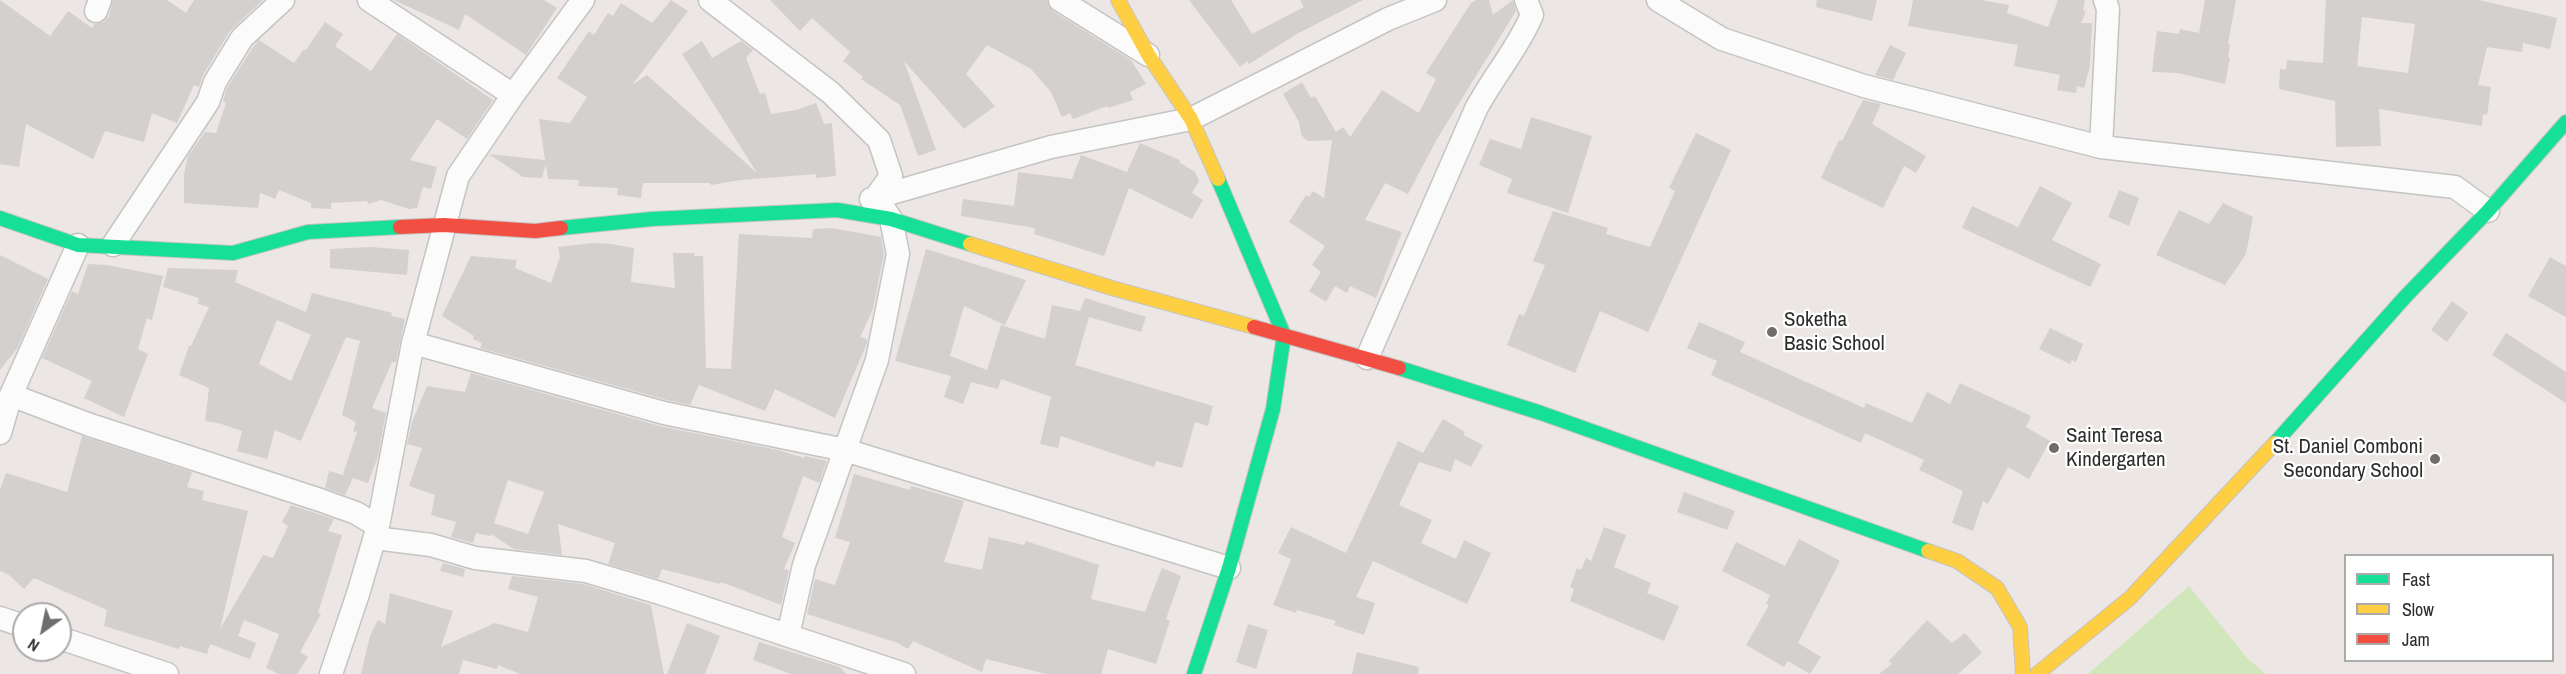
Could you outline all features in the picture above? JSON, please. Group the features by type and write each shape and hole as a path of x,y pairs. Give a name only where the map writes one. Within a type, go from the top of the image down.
{"street":[{"path":"113,245 208,102 215,82 242,38 283,0"},
{"path":"369,0 513,95"},
{"path":"331,674 376,532 413,343 458,176 513,95 583,0"},
{"path":"710,0 831,93 879,140 891,176 876,197"},
{"path":"1118,0 1149,56 1191,119 1234,214 1284,335 1273,409 1229,568 1194,674"},
{"path":"837,210 1051,147 1191,119 1385,9 1435,0"},
{"path":"1367,358 1476,109 1489,84 1520,43 1532,15 1526,0"},
{"path":"1658,0 1722,39 1864,86 2101,147 2455,187 2488,211"},
{"path":"2101,147 2108,9 2105,0"},
{"path":"1078,4 1149,56"},
{"path":"2037,674 2130,598 2267,452 2405,297 2488,211 2566,122"},
{"path":"788,635 804,565 879,350 898,254 891,219 876,197"},
{"path":"0,218 78,245 113,245 233,253 308,232 444,225 535,231 676,217 837,210 891,219 1112,288 1367,358 1541,413 1957,561 1997,588 2015,618 2020,627 2023,674"},
{"path":"0,433 11,395 78,245"},
{"path":"413,343 664,413 845,450 1229,568"},
{"path":"11,395 90,425 347,510 376,532 475,558 586,572 904,674"},
{"path":"72,642 167,674"}],"green space":[{"path":"2189,586 2248,659 2266,674 2088,674"}],"building":[{"path":"0,0 50,36 68,11 92,28 94,24 104,22 109,16 113,0 167,0 186,13 194,0 263,0 230,31 203,75 199,87 194,85 177,123 152,113 144,142 105,131 93,159 26,124 19,167 0,164"},
{"path":"394,0 544,0 557,8 526,55 465,14 459,30"},
{"path":"671,0 688,11 632,85 647,75 757,173 682,54 702,41 712,58 741,41 753,50 746,58 760,94 765,93 771,114 796,110 816,103 824,124 832,123 836,176 816,178 816,174 741,180 711,185 710,183 643,183 641,198 617,195 618,188 578,186 579,180 548,179 546,164 542,178 523,177 489,154 545,160 539,119 570,123 587,97 557,78 589,31 594,35 608,13 613,16 621,3 652,23"},
{"path":"770,0 1047,0 1053,11 1131,60 1146,84 1130,92 1133,100 1108,108 1107,106 1073,119 1070,113 1062,117 1051,92 1031,69 987,45 966,74 995,106 964,129 904,61 936,150 918,156 900,105 861,79 863,77 843,61 850,52 812,18 800,31"},
{"path":"1189,0 1231,0 1252,34 1304,7 1300,0 1363,0 1297,34 1249,64 1247,61 1240,67"},
{"path":"1477,0 1489,0 1493,15 1513,0 1516,11 1437,139 1408,194 1385,183 1365,220 1402,232 1376,298 1350,286 1347,293 1335,286 1326,302 1309,291 1321,272 1312,265 1325,246 1289,222 1306,195 1309,197 1313,191 1324,198 1332,140 1308,141 1304,138 1299,122 1283,94 1302,82 1311,98 1315,96 1336,132 1343,127 1350,137 1382,90 1419,113 1436,79 1426,73 1471,3"},
{"path":"1817,0 1877,0 1872,21 1816,7"},
{"path":"1913,0 1981,0 2009,5 2007,13 2048,27 2058,0 2085,0 2083,10 2086,12 2081,23 2092,23 2090,66 2084,88 2077,86 2076,93 2057,90 2060,75 2014,66 2018,45 1908,26"},
{"path":"2205,0 2236,0 2228,44 2230,45 2228,57 2230,58 2225,84 2178,73 2152,72 2157,31 2179,34 2180,29 2199,33"},
{"path":"2326,0 2479,0 2557,18 2550,49 2523,43 2522,52 2487,47 2478,85 2491,87 2487,115 2483,114 2482,126 2379,109 2381,146 2336,147 2335,101 2279,89 2280,69 2286,70 2287,60 2323,63","holes":["2362,17 2415,24 2408,73 2357,66"]},
{"path":"325,22 343,34 335,46 371,71 397,34 493,100 467,139 437,119 410,160 437,167 431,189 423,187 417,208 409,209 381,200 368,204 367,201 331,203 331,209 311,208 311,203 279,190 275,199 260,193 258,208 184,203 184,175 188,156 205,132 216,133 226,103 223,101 227,88 253,47 259,40 294,63"},
{"path":"1890,45 1906,53 1893,80 1875,75"},
{"path":"1863,100 1881,104 1872,124 1926,156 1916,173 1904,166 1883,208 1821,178 1839,140 1842,141"},
{"path":"1531,117 1592,136 1568,213 1507,193 1512,179 1479,165 1490,139 1521,149"},
{"path":"1696,133 1731,150 1648,332 1600,311 1575,373 1507,345 1519,314 1524,316 1545,265 1533,261 1553,211 1608,228 1606,234 1650,247 1675,191 1669,188"},
{"path":"1140,143 1180,160 1179,162 1195,172 1199,181 1192,193 1203,200 1192,219 1129,188 1104,256 1034,234 1035,228 961,216 963,199 1014,206 1018,172 1072,179 1081,155 1127,172"},
{"path":"2040,186 2072,203 2052,240 2101,264 2090,287 1962,228 1972,206 2018,227"},
{"path":"2119,190 2139,198 2129,226 2108,217"},
{"path":"2223,203 2253,217 2246,254 2225,285 2156,255 2179,210 2209,224"},
{"path":"832,228 881,237 884,254 873,309 860,337 867,339 867,343 835,418 775,389 765,411 699,385 690,405 667,400 480,348 482,343 473,339 474,336 442,316 471,256 517,260 515,268 551,283 560,257 558,247 593,243 611,244 634,248 631,282 675,288 673,253 694,253 694,256 703,256 706,368 731,369 739,234 812,238 813,229"},
{"path":"371,247 409,250 407,275 330,268 330,249"},
{"path":"926,249 1026,280 1005,325 964,306 950,356 987,370 1001,325 1045,339 1052,305 1080,311 1085,298 1146,317 1141,332 1089,317 1075,365 1213,406 1208,426 1195,422 1182,468 1156,461 1154,467 1061,436 1058,448 1040,444 1051,397 1001,379 998,389 971,382 963,404 944,397 951,376 895,361"},
{"path":"0,255 48,279 18,347 0,370"},
{"path":"2550,257 2566,266 2566,317 2528,296"},
{"path":"88,264 107,265 163,276 152,320 147,318 138,349 148,354 124,417 84,398 92,381 42,358 72,291 78,294"},
{"path":"168,268 238,270 235,282 306,312 312,293 392,313 391,316 405,319 396,362 392,362 372,408 386,413 378,456 368,483 353,478 345,495 325,488 329,471 346,476 343,474 357,432 353,431 356,422 342,415 360,341 346,337 301,441 275,430 267,459 237,451 242,431 205,421 209,388 179,375 189,346 209,307 198,304 199,298 163,287","holes":["277,320 311,335 291,381 259,364"]},
{"path":"2452,301 2468,313 2447,342 2431,330"},
{"path":"1699,322 1745,342 1740,352 1864,408 1866,403 1912,423 1927,392 1950,404 1960,383 2031,416 2026,427 2050,441 2029,479 2008,467 1988,504 1983,501 1973,531 1952,523 1963,491 1919,470 1924,460 1865,433 1861,443 1711,375 1717,361 1687,348"},
{"path":"2050,328 2083,344 2076,362 2072,360 2070,364 2039,349"},
{"path":"2506,333 2566,372 2566,403 2492,355"},
{"path":"471,373 660,426 827,461 819,483 803,476 782,537 795,543 784,569 789,570 781,605 721,582 720,584 662,569 658,579 608,564 615,543 558,524 562,555 514,549 491,534 490,536 476,533 473,543 451,537 456,522 431,515 435,495 409,486 422,448 407,444 412,422 427,386 465,392","holes":["508,480 544,492 528,534 494,523"]},
{"path":"1443,419 1465,432 1463,435 1483,445 1471,467 1455,459 1451,472 1419,462 1399,505 1432,520 1421,543 1456,559 1464,540 1491,553 1467,604 1373,561 1356,597 1375,603 1364,635 1334,625 1336,621 1297,610 1296,613 1273,605 1291,559 1278,553 1291,527 1346,553 1398,441 1423,453"},
{"path":"82,436 192,472 187,487 204,491 202,500 248,511 220,629 263,555 273,558 288,526 282,522 291,505 334,519 328,531 342,535 318,613 321,614 300,652 308,657 297,674 279,674 266,668 279,634 244,620 238,636 256,643 250,659 210,644 207,654 180,646 179,649 104,626 107,610 34,578 24,589 9,575 0,571 0,490 6,473 67,492"},
{"path":"854,474 910,490 911,486 964,501 944,562 982,570 989,537 1024,545 1026,541 1099,565 1091,599 1145,612 1162,568 1181,576 1166,619 1170,621 1156,664 1108,649 1101,674 1046,674 986,659 982,672 913,641 908,649 898,643 807,614 815,579 835,585 850,542 835,538"},
{"path":"1684,492 1735,511 1727,530 1677,512"},
{"path":"1604,527 1626,535 1614,567 1651,583 1647,593 1679,606 1664,641 1570,601 1574,589 1570,587 1577,568 1581,570 1586,558 1591,561"},
{"path":"1799,539 1840,561 1798,643 1821,657 1810,674 1788,661 1784,667 1746,645 1769,605 1766,604 1770,595 1722,571 1736,542 1785,566"},
{"path":"443,563 465,569 463,577 440,571"},
{"path":"512,576 583,584 651,605 664,674 520,674 498,665 497,669 463,660 459,674 361,674 370,636 378,620 385,624 390,593 453,611 441,647 495,623 528,632 538,597 508,589"},
{"path":"1927,620 1952,643 1965,633 1982,653 1958,674 1879,674 1892,664 1889,661"},
{"path":"687,623 720,636 705,674 667,674"},
{"path":"1248,624 1268,630 1256,669 1236,662"},
{"path":"759,642 840,667 846,674 791,674 753,660"},
{"path":"1357,652 1419,667 1418,674 1352,674"}],"traffic: fast":[{"path":"2275,443 2405,297 2488,211 2566,122"},
{"path":"1194,674 1229,568 1273,409 1284,335 1218,179"},
{"path":"561,228 652,219 837,210 891,219 970,244"},
{"path":"0,218 78,245 233,253 308,232 400,227"},
{"path":"1399,368 1541,413 1928,551"}],"traffic: slow":[{"path":"1118,0 1149,56 1191,119 1218,179"},
{"path":"970,244 1112,288 1254,327"},
{"path":"2037,674 2130,598 2275,443"},
{"path":"1928,551 1957,561 1997,588 2020,627 2023,674"}],"traffic: jam":[{"path":"400,227 444,225 535,231 561,228"},
{"path":"1254,327 1399,368"}],"place":[{"name":"Soketha Basic School","path":"1772,332"},
{"name":"Saint Teresa Kindergarten","path":"2054,448"},
{"name":"St. Daniel Comboni Secondary School","path":"2435,459"}]}
